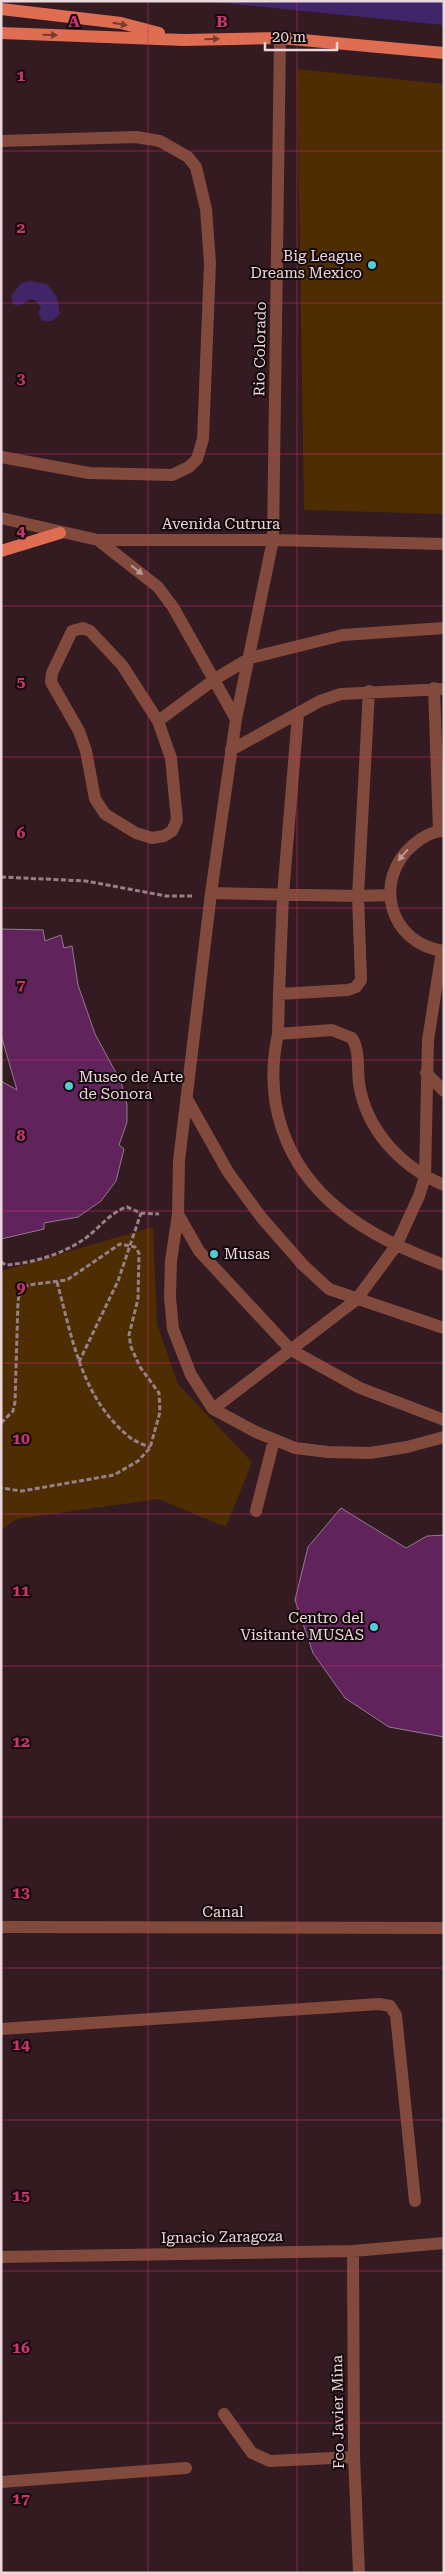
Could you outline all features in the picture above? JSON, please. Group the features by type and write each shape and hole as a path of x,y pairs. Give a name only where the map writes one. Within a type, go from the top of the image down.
{"main road":[{"path":"1,9 121,24 184,40"},
{"path":"1,33 184,40 280,38 444,53"},
{"path":"1,551 60,533"}],"street":[{"name":"Rio Colorado","path":"213,1408 190,1375 173,1329 170,1297 171,1261 178,1214 179,1161 231,750 273,540 280,38"},
{"path":"1,141 136,138 160,141 176,149 196,166 200,179 206,209 210,263 202,449 189,467 172,474 89,472 1,457"},
{"name":"Avenida Cutrura","path":"1,518 60,533 98,540 273,540 444,544"},
{"path":"98,540 158,587 174,607 236,719"},
{"path":"83,628 90,631 115,658 158,722 171,758 177,820 172,831 164,836 152,838 136,833 105,814 95,799 86,751 79,731 51,682 52,672 72,630 83,628"},
{"path":"158,722 215,679 250,658 343,635 444,628"},
{"path":"231,750 320,701 341,694 439,688 441,831 420,839 400,856 392,875 390,895 395,920 408,936 424,947 443,951 428,1040 425,1177 419,1196 396,1246 356,1300 213,1408 274,1440 295,1448 328,1452 370,1453 407,1447 444,1437"},
{"path":"279,994 348,990 356,987 361,980 358,896 369,691"},
{"path":"298,714 283,895 278,1034 272,1073 276,1112 288,1146 309,1178 340,1210 396,1246 444,1266"},
{"path":"212,893 390,895"},
{"path":"278,1034 332,1030 352,1038 356,1045 359,1084 374,1126 392,1152 425,1177 444,1185"},
{"path":"426,1073 444,1091"},
{"path":"187,1099 228,1172 261,1217 303,1265 329,1289 356,1300 444,1328"},
{"path":"178,1214 199,1251 291,1350 360,1388 444,1420"},
{"path":"256,1511 274,1440"},
{"name":"Canal","path":"1,1927 444,1928"},
{"path":"1,2029 379,2004 390,2006 396,2015 415,2201"},
{"name":"Ignacio Zaragoza","path":"1,2257 353,2251 444,2243"},
{"name":"Fco Javier Mina","path":"353,2251 354,2457 359,2573"},
{"path":"224,2414 252,2453 270,2461 354,2457"},
{"path":"1,2482 186,2468"}],"path":[{"path":"1,877 86,881 166,896 185,897 212,893"},
{"path":"1,1262 6,1266 26,1264 51,1256 85,1238 118,1210 127,1207 141,1213 178,1214"},
{"path":"79,1362 118,1281 141,1213"},
{"path":"1,1423 13,1411 16,1402 18,1301 20,1290 28,1285 67,1280 110,1253 120,1244 135,1247 139,1253 138,1299 130,1335 131,1347 140,1367 159,1393 160,1412 150,1448 138,1461 114,1475 22,1491 1,1488"},
{"path":"57,1282 79,1362 88,1387 108,1416 128,1436 150,1448"}],"shaded area":[{"path":"204,1 444,1 444,25"},
{"name":"Big League Dreams Mexico","path":"297,69 444,84 444,514 304,510"},
{"path":"29,281 47,284 57,297 60,314 52,321 42,321 38,312 41,308 36,301 31,299 18,306 13,304 11,296 21,283"},
{"path":"153,1227 157,1324 178,1384 252,1462 226,1527 158,1499 17,1519 1,1530 1,1271"}],"building":[{"name":"Museo de Arte de Sonora","path":"1,929 43,930 45,941 61,935 64,948 72,946 78,985 95,1034 121,1082 127,1105 127,1122 119,1145 124,1149 116,1181 101,1201 78,1217 44,1223 44,1229 1,1239 1,1081 17,1090 1,1035"},
{"name":"Centro del Visitante MUSAS","path":"341,1508 406,1548 427,1536 444,1535 444,1737 389,1727 345,1698 313,1653 295,1600 308,1547"}],"place":[{"name":"Big League Dreams Mexico","path":"372,265"},
{"name":"Museo de Arte de Sonora","path":"69,1086"},
{"name":"Musas","path":"214,1254"},
{"name":"Centro del Visitante MUSAS","path":"374,1627"}]}
